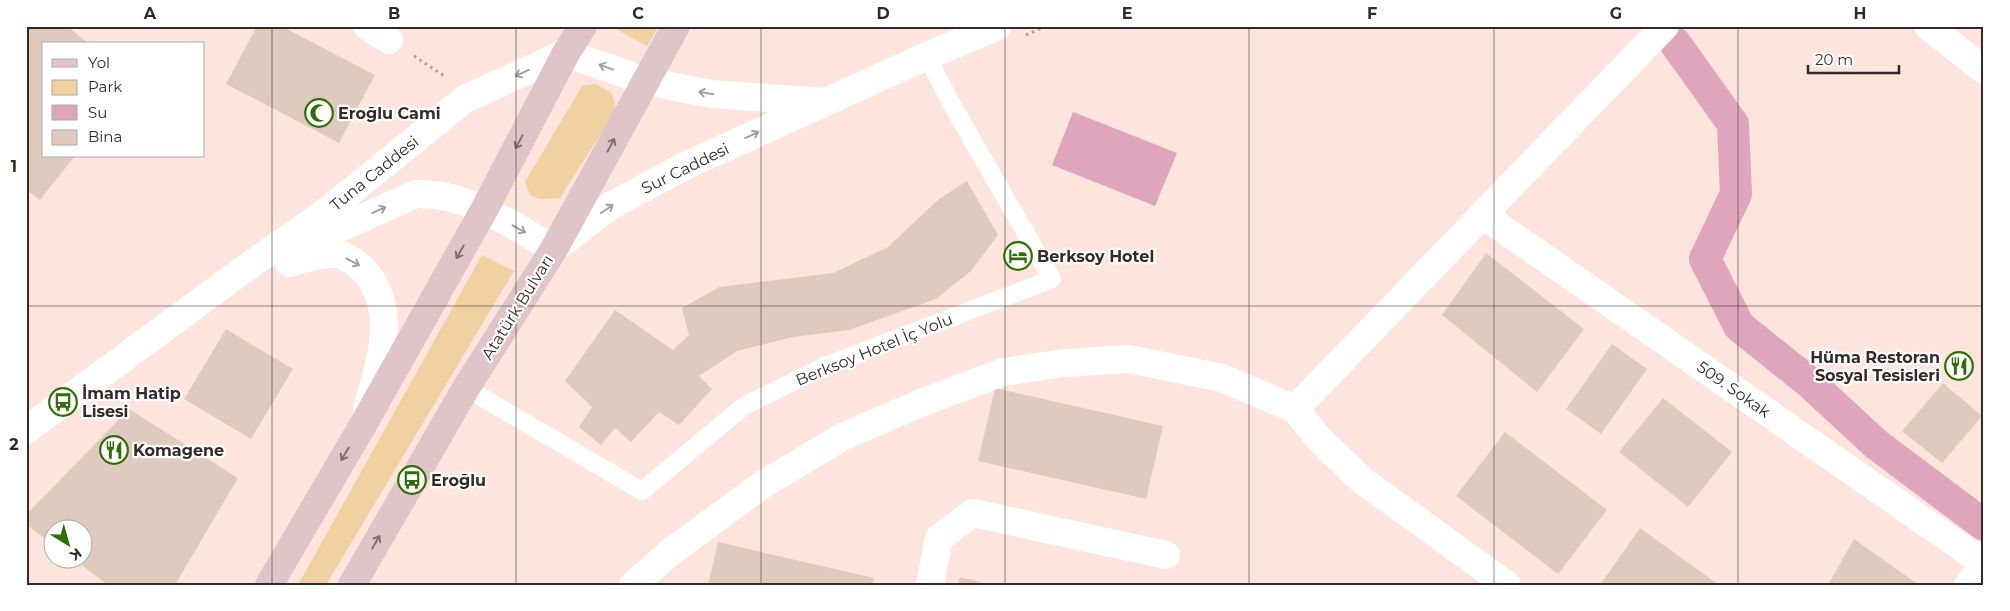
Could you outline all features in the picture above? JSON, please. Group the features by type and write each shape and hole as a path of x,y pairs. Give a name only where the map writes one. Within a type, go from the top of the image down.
{"main road":[{"path":"270,585 484,210 566,53 583,26"},
{"name":"Atatürk Bulvarı","path":"352,585 466,388 554,249 676,26"}],"street":[{"name":"Sur Caddesi","path":"554,249 610,206 687,165 824,102 998,26"},
{"path":"1295,409 1665,26"},
{"path":"1928,26 1984,70"},
{"name":"Sur Caddesi","path":"566,53 645,81 711,94 824,102"},
{"name":"Tuna Caddesi","path":"26,430 239,273 327,211 465,99 566,53"},
{"name":"Tuna Caddesi","path":"239,273 416,194 447,196 484,210 554,249"},
{"name":"509. Sokak","path":"1483,215 1984,564"},
{"path":"239,273 335,254 360,265 373,282 384,307 384,347 363,425"},
{"path":"633,585 672,551 762,485 842,437 1003,372 1064,363 1129,359 1222,378 1295,409 1319,439 1363,481 1507,585"},
{"path":"930,585 939,538 972,513 1166,555"},
{"path":"1968,585 1984,564"}],"lane":[{"name":"Berksoy Hotel İç Yolu","path":"466,388 642,491 744,406 825,366 1052,279 950,101 927,56"}],"path":[{"path":"378,33 453,82"}],"green space":[{"path":"618,26 659,26 647,46 616,29"},
{"path":"596,84 612,93 616,110 560,198 540,199 530,195 525,182 582,86"},
{"path":"482,255 514,271 326,585 298,585"}],"water":[{"path":"1073,112 1177,153 1155,206 1052,165"}],"building":[{"path":"26,26 67,26 87,42 42,42 42,158 73,158 40,200 26,189"},
{"name":"Eroğlu Cami","path":"257,26 281,26 375,75 339,143 226,84"},
{"name":"Berksoy Hotel","path":"967,181 998,235 971,271 936,299 849,330 793,337 737,351 699,376 712,389 679,425 659,412 631,442 615,428 601,445 579,427 592,407 565,381 615,310 673,350 689,335 682,308 719,287 833,273 888,247 939,199"},
{"path":"1486,253 1584,329 1537,392 1442,315"},
{"path":"226,329 293,369 251,439 184,399"},
{"path":"1612,344 1647,369 1601,434 1566,409"},
{"path":"1943,383 1982,416 1942,463 1902,431"},
{"path":"995,388 1163,426 1146,499 978,461"},
{"path":"1663,398 1732,452 1688,507 1619,452"},
{"path":"129,409 238,478 175,585 108,585 85,568 92,568 92,518 42,518 42,536 26,524 26,515"},
{"path":"1505,432 1607,510 1558,574 1456,496"},
{"path":"1640,528 1719,585 1600,585"},
{"path":"1854,539 1919,585 1828,585"},
{"path":"718,542 874,578 872,585 708,585"},
{"path":"960,577 987,584 987,585 958,585"}],"waterway":[{"path":"1675,43 1733,124 1736,194 1705,259 1739,326 1810,383 1876,444 1984,525"}],"place":[{"name":"Eroğlu Cami","path":"319,113"},
{"name":"Berksoy Hotel","path":"1018,256"},
{"name":"Hüma Restoran Sosyal Tesisleri","path":"1959,366"},
{"name":"İmam Hatip Lisesi","path":"63,402"},
{"name":"Komagene","path":"114,450"},
{"name":"Eroğlu","path":"412,480"}]}
